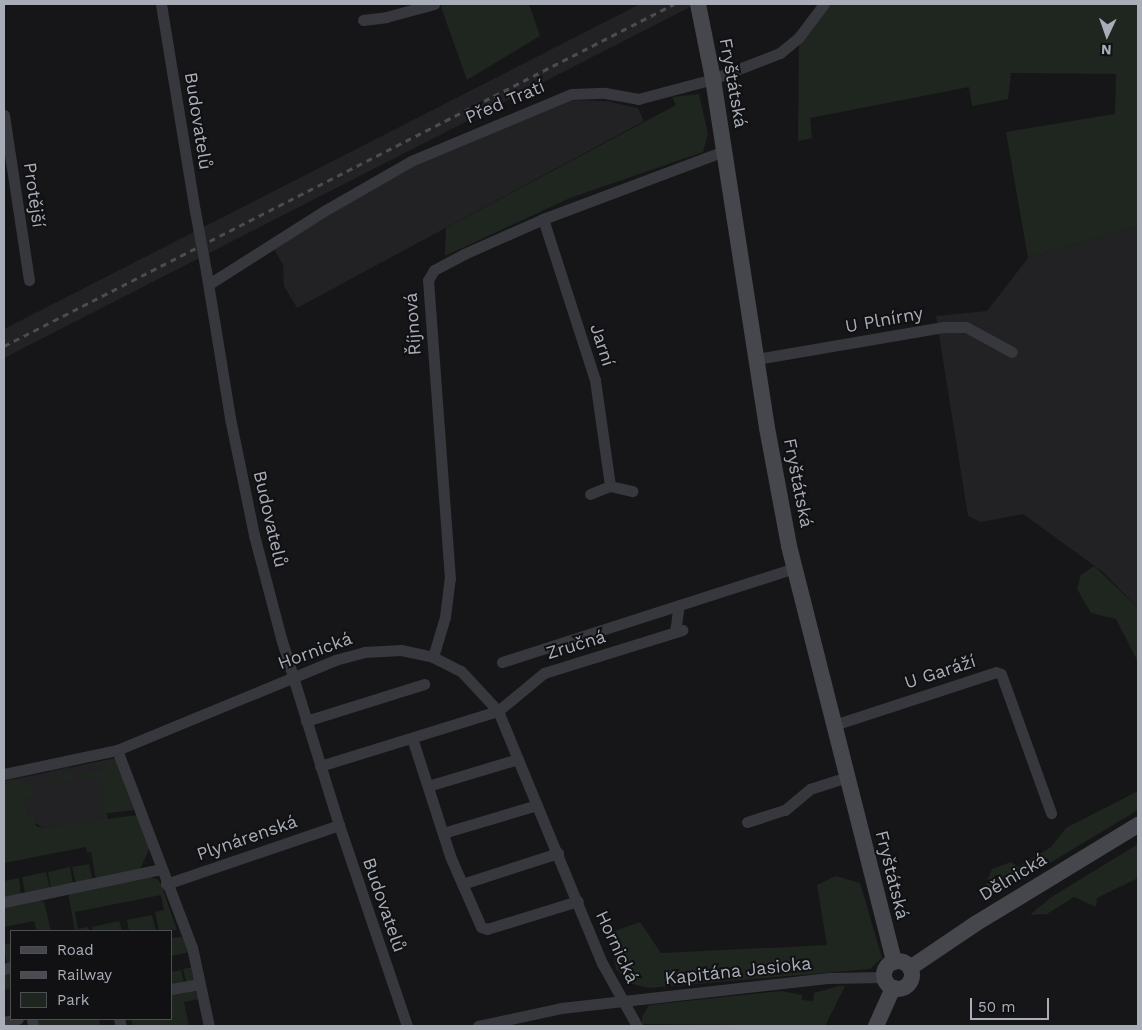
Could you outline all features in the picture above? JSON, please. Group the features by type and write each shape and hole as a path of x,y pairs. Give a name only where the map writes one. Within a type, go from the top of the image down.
{"street":[{"name":"Budovatelů","path":"161,4 230,418 254,535 293,677 320,766 407,1026"},
{"path":"363,20 386,17 434,4"},
{"name":"Fryštátská","path":"698,4 713,79 756,359 795,568 894,962"},
{"name":"Před Tratí","path":"208,284 324,211 411,161 557,98 587,92 638,99 713,79 780,53 800,37 824,4"},
{"name":"Protější","path":"4,115 7,159 29,280"},
{"name":"Říjnová","path":"433,657 445,617 450,579 428,280 434,270 464,254 543,219 724,151"},
{"name":"Jarní","path":"543,219 595,380 610,486"},
{"name":"U Plnírny","path":"756,359 943,327 966,327 1012,352"},
{"path":"590,494 610,486 632,491"},
{"name":"Zručná","path":"502,662 795,568"},
{"name":"Zručná","path":"498,711 544,672 678,631 679,605"},
{"name":"Hornická","path":"4,774 117,750 293,677 364,652 401,650 433,657 461,672 498,711 602,963 637,1026"},
{"name":"U Garáží","path":"834,725 996,672 1001,674 1051,813"},
{"path":"306,721 424,684"},
{"path":"320,766 498,711"},
{"path":"412,738 462,884 484,929 578,901"},
{"path":"117,750 184,932 192,948 209,1026"},
{"path":"428,786 518,758"},
{"path":"746,822 785,810 810,789 846,777"},
{"path":"443,833 537,805"},
{"name":"Plynárenská","path":"166,884 339,825"},
{"name":"Dělnická","path":"910,968 983,919 1138,825"},
{"path":"462,884 558,853"},
{"path":"4,902 161,869"},
{"path":"172,935 184,932"},
{"path":"876,1026 889,983 888,965 894,962 903,962 910,968 910,982 903,988 889,983"},
{"name":"Kapitána Jasioka","path":"478,1026 561,1008 829,978 889,983"},
{"path":"172,989 200,984"}],"shaded area":[{"path":"640,4 696,4 4,358 4,329"},
{"path":"569,100 606,101 638,108 644,121 297,308 284,286 283,265 273,247 417,164"},
{"path":"1138,226 1138,608 1103,572 1023,514 981,522 968,516 936,316 987,311 1028,258"},
{"path":"108,760 109,771 102,784 108,820 43,828 28,818 20,778"}],"green space":[{"path":"443,4 529,4 540,36 467,80 441,7"},
{"path":"824,4 1138,4 1138,226 1028,258 1006,132 1115,114 1116,74 1011,73 1008,99 972,106 969,87 810,118 812,138 798,141 799,37"},
{"path":"699,94 708,134 703,152 570,198 445,256 446,228 676,105 672,97"},
{"path":"1094,566 1138,608 1138,662 1116,619 1091,613 1077,589 1081,575"},
{"path":"116,758 134,810 100,814 99,806 105,804 102,784 97,778 85,778 81,774 106,769 105,763 81,768 81,765"},
{"path":"75,766 54,772 55,778 74,774 72,780 59,783 51,777 51,771"},
{"path":"38,775 23,779 24,785 36,783 31,797 25,798 28,818 35,817 36,826 43,828 137,815 150,847 140,869 96,880 91,852 87,853 86,847 4,863 4,781"},
{"path":"1138,791 1138,810 1020,881 1008,882 986,895 985,886 992,869 1011,862 1018,867 1051,847 1066,828"},
{"path":"1138,844 1138,878 1097,898 1096,907 1074,897 1047,914 1030,915 1050,898"},
{"path":"89,864 93,881 76,884 72,867"},
{"path":"70,867 73,883 51,889 48,872"},
{"path":"46,872 50,888 25,893 22,877"},
{"path":"836,876 860,883 882,958 870,969 649,988 628,983 616,969 609,933 640,922 661,953 827,945 817,885"},
{"path":"148,877 157,879 161,884 177,930 159,930 155,912 164,910 161,895 75,912 78,929 88,927 89,930 75,930 68,893"},
{"path":"19,878 21,896 4,899 4,881"},
{"path":"36,900 44,902 51,930 37,930 34,921 4,927 4,906"},
{"path":"152,915 156,930 129,930 127,920"},
{"path":"119,921 122,930 93,930 92,927"},
{"path":"182,937 191,951 197,978 194,980 186,982 183,969 193,967 190,952 172,956 172,938"},
{"path":"10,943 10,963 7,964 4,945"},
{"path":"181,970 184,982 172,985 172,972"},
{"path":"10,971 10,988 4,990 4,972"},
{"path":"845,986 825,1026 642,1024 642,1017 649,1005 781,991 802,995 802,1000 813,1001 814,993"},
{"path":"195,990 199,999 184,1002 189,1026 133,1026 131,1020 172,1020 172,992"},
{"path":"34,1020 99,1020 100,1026 36,1026"}],"railway":[{"path":"4,346 674,4"}]}
